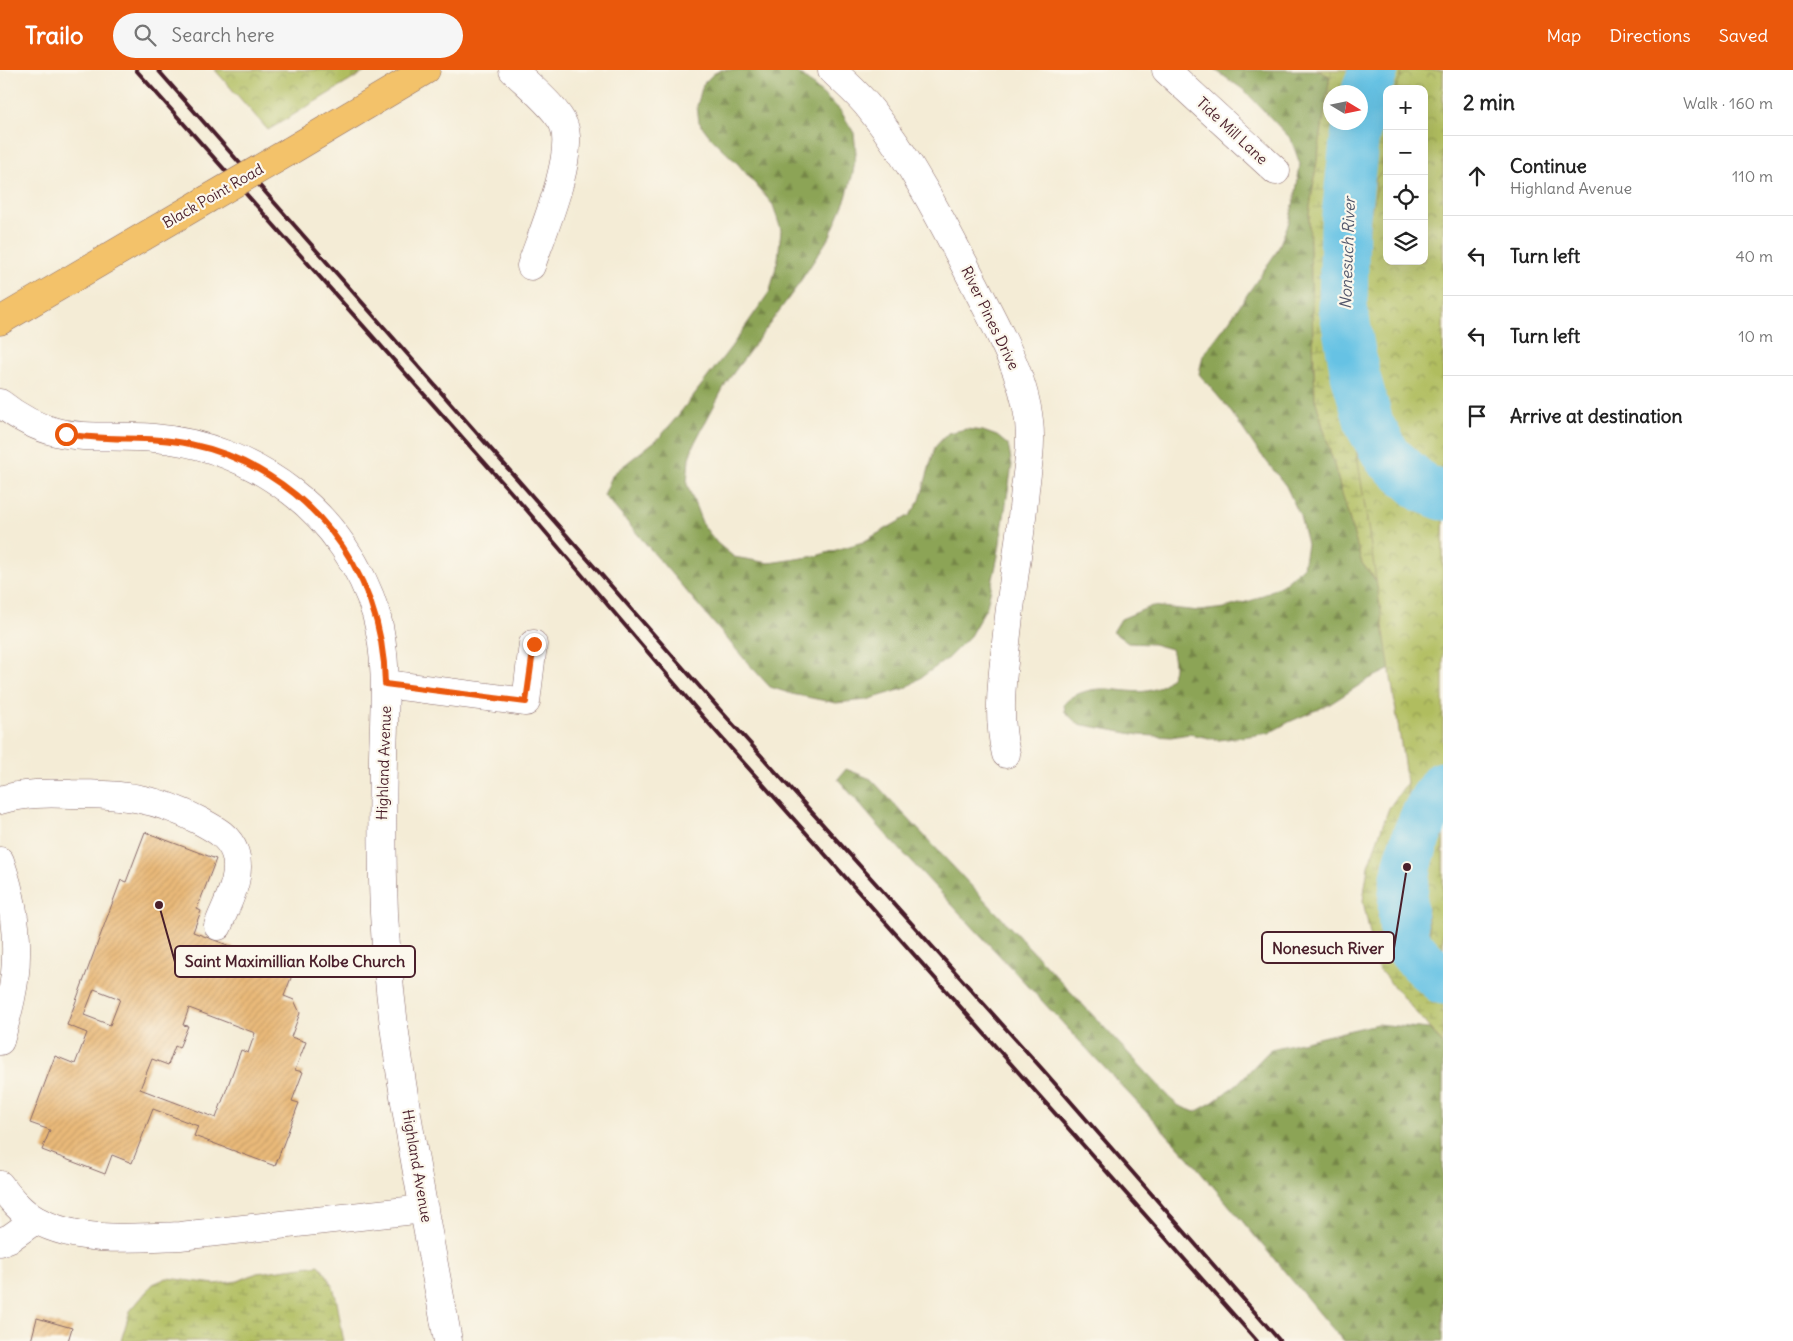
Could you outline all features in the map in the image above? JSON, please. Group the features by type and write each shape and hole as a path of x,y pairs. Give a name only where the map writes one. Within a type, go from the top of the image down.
{"main road":[{"name":"Black Point Road","path":"0,321 426,70"}],"street":[{"path":"513,70 552,108 564,126 566,151 562,176 531,266"},
{"name":"River Pines Drive","path":"832,70 871,109 893,141 947,231 1007,348 1019,379 1025,402 1030,424 1030,441 1002,680 1001,722 1006,754"},
{"name":"Tide Mill Lane","path":"1166,70 1276,171"},
{"name":"Highland Avenue","path":"0,403 26,422 56,432 87,437 158,438 195,445 246,463 289,490 315,512 332,531 362,580 374,609 382,641 385,684 382,834 386,950 398,1047 448,1341"},
{"path":"385,684 526,702 534,644"},
{"path":"0,800 37,793 115,794 170,806 219,831 229,841 235,854 237,867 236,880 218,926"},
{"path":"0,861 14,921 16,954 12,990 0,1041"},
{"path":"0,1185 11,1200 35,1220 62,1230 81,1234 124,1238 230,1231 424,1208"},
{"path":"0,1242 10,1238 35,1220"}],"green space":[{"path":"215,70 368,70 268,130"},
{"path":"721,70 794,70 840,110 854,133 856,153 846,198 830,236 796,288 726,383 694,444 689,458 687,484 703,525 717,543 734,557 769,563 816,556 863,542 910,515 920,500 935,447 948,433 966,429 983,431 997,436 1008,445 1012,465 998,556 987,606 970,636 947,659 906,688 867,700 836,703 792,694 770,687 604,495 613,474 660,437 676,418 731,347 770,291 778,259 781,230 773,205 738,164 711,138 699,122 697,106 703,84 713,74"},
{"path":"1215,70 1317,70 1330,76 1329,85 1323,85 1323,122 1309,214 1315,398 1362,563 1385,592 1399,665 1369,679 1330,704 1269,733 1219,740 1189,734 1171,737 1139,735 1078,724 1065,712 1064,704 1076,695 1100,689 1138,692 1156,689 1168,680 1173,672 1174,664 1171,649 1153,644 1128,643 1113,632 1121,619 1152,606 1199,611 1225,608 1253,600 1282,585 1303,567 1307,544 1300,516 1286,486 1256,448 1229,409 1199,374 1203,355 1277,251 1289,222 1296,192 1300,164 1291,139 1244,90"},
{"path":"1317,70 1443,70 1443,603 1385,592 1362,563 1315,398 1309,214 1323,122 1323,130 1368,130 1368,85 1329,85 1330,76"},
{"path":"1402,70 1443,70 1443,956 1431,941 1351,415 1365,285 1370,215 1376,190 1375,179 1382,172 1383,163 1383,265 1428,265 1428,85 1397,85"},
{"path":"1443,748 1443,1044 1377,967 1363,901 1368,866 1389,808 1421,763"},
{"path":"846,769 871,779 1177,1105 1195,1112 1213,1102 1237,1084 1271,1049 1377,1024 1429,1029 1443,1044 1443,1341 1343,1341 1190,1159 880,828 838,779"},
{"path":"319,1265 331,1283 337,1301 344,1341 121,1341 130,1311 153,1284 167,1278 215,1284 238,1281 257,1273"}],"building":[{"path":"145,832 216,859 197,909 201,911 193,932 294,970 284,996 294,1000 300,1013 291,1037 306,1042 295,1070 303,1072 292,1101 299,1103 275,1166 194,1136 198,1126 153,1109 132,1163 112,1155 105,1174 42,1150 50,1130 30,1123 55,1056 75,1064 87,1033 67,1025 121,880 126,882","holes":["94,989 120,999 110,1025 84,1015","189,1008 255,1033 248,1053 241,1050 216,1118 140,1089 152,1059 168,1065 175,1046 179,1048 188,1026 183,1025"]},
{"path":"37,1318 72,1328 68,1341 31,1341"}],"waterway":[{"name":"Nonesuch River","path":"1368,85 1374,70"},
{"name":"Nonesuch River","path":"1356,130 1345,225 1343,307 1355,374 1370,426 1388,457 1423,488 1443,496"},
{"name":"Nonesuch River","path":"1443,786 1417,833 1407,869 1402,905 1405,939 1418,957 1443,980"}],"railway":[{"path":"136,70 525,508 704,718 1257,1341"},
{"path":"158,70 721,711 1044,1071 1280,1341"}],"place":[{"name":"Nonesuch River","path":"1407,867"},
{"name":"Saint Maximillian Kolbe Church","path":"159,905"}],"route":[{"path":"66,434 95,438 151,438 195,445 246,463 296,495 332,531 362,580 374,609 382,641 385,684 526,702 534,644"}]}
